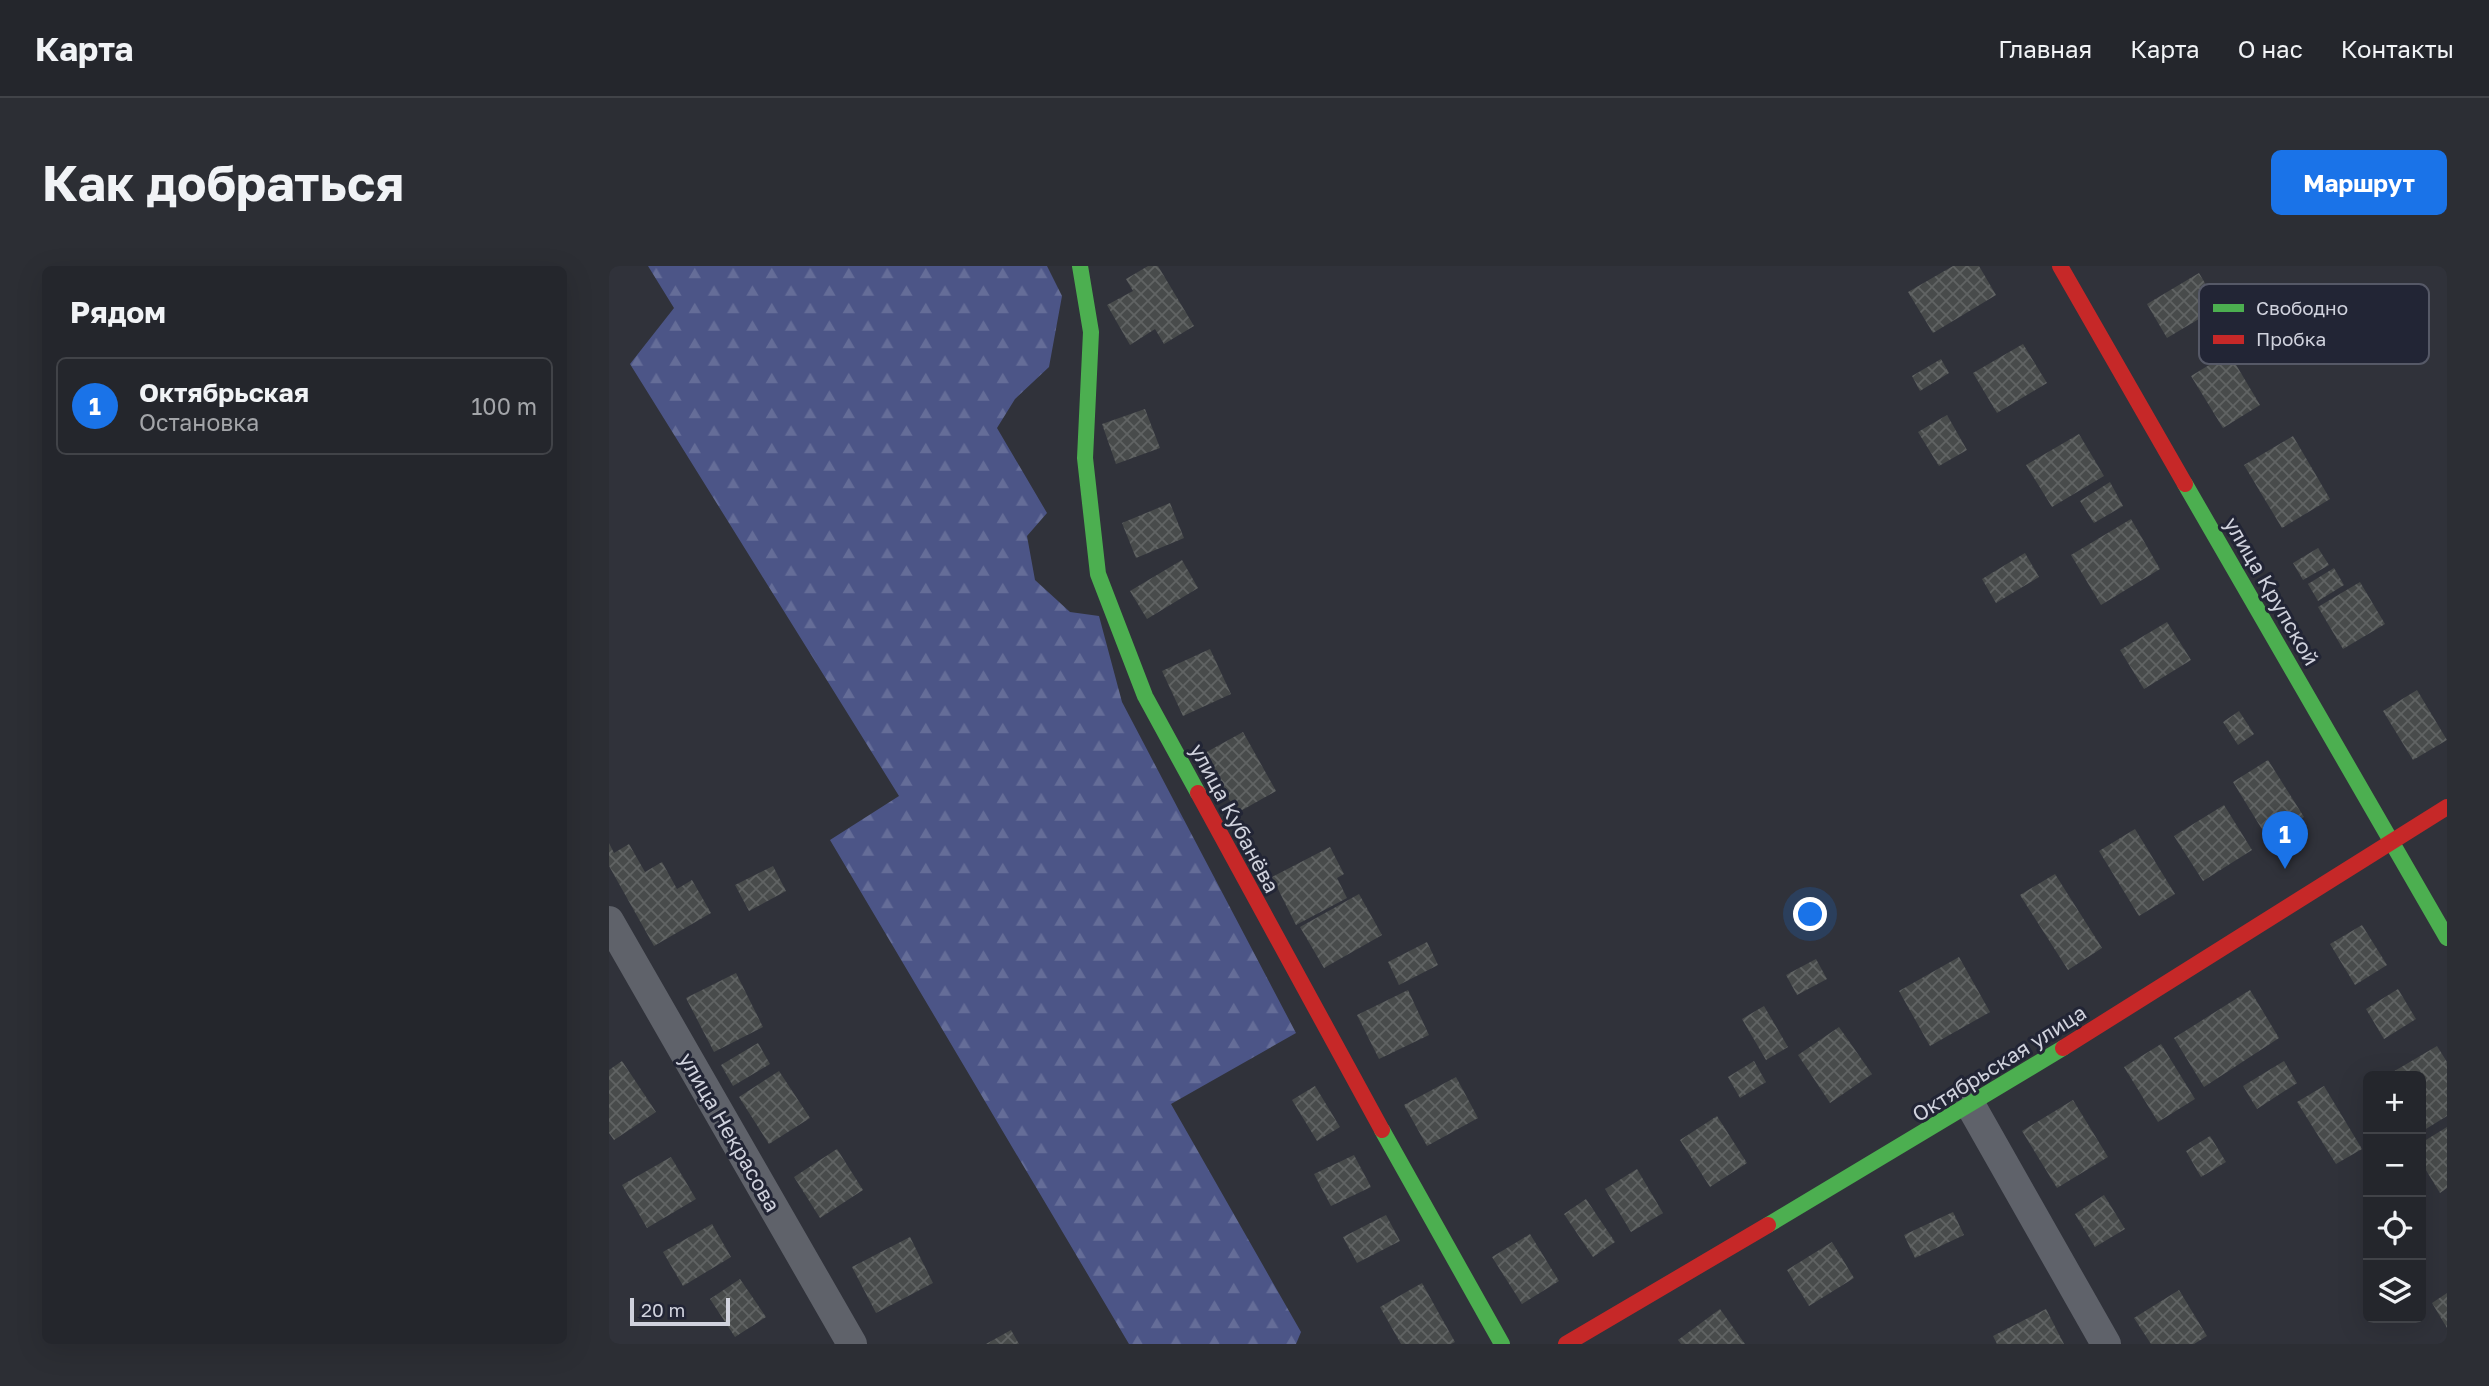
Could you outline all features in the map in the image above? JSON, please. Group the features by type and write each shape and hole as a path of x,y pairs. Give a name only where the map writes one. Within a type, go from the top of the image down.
{"street":[{"name":"улица Кубанёва","path":"1080,266 1091,332 1086,458 1098,574 1145,696 1309,1000 1502,1344"},
{"name":"улица Крупской","path":"2060,266 2447,938"},
{"name":"Октябрьская улица","path":"1566,1344 1971,1106 2447,807"},
{"name":"улица Некрасова","path":"609,921 852,1344"},
{"path":"1971,1106 2106,1344"}],"green space":[{"path":"648,266 1047,266 1062,296 1049,367 1015,399 997,428 1047,513 1027,536 1035,580 1070,612 1099,616 1122,702 1296,1033 1171,1104 1301,1332 1296,1344 1129,1344 830,840 899,796 630,364 674,308"}],"building":[{"path":"1148,266 1158,266 1194,326 1164,344 1155,329 1130,345 1107,305 1133,291 1126,279"},
{"path":"1953,266 1979,266 1996,295 1933,333 1908,292"},
{"path":"2199,273 2205,284 2199,284 2199,319 2167,338 2147,304"},
{"path":"2023,344 2047,383 1997,413 1973,373"},
{"path":"1941,359 1949,373 1920,391 1912,376"},
{"path":"2211,364 2236,364 2260,405 2223,428 2191,376"},
{"path":"1145,409 1160,448 1116,464 1102,424"},
{"path":"1947,415 1967,450 1939,466 1918,432"},
{"path":"2079,434 2104,476 2052,507 2026,465"},
{"path":"2293,436 2330,499 2282,528 2244,465"},
{"path":"2110,482 2123,506 2094,523 2080,501"},
{"path":"1170,503 1184,538 1136,558 1122,523"},
{"path":"2131,519 2160,569 2101,605 2071,555"},
{"path":"2318,548 2329,565 2303,580 2293,563"},
{"path":"2025,553 2039,577 1996,603 1982,579"},
{"path":"1182,560 1198,588 1147,619 1130,591"},
{"path":"2334,568 2344,585 2318,601 2308,584"},
{"path":"2360,582 2385,624 2343,649 2318,607"},
{"path":"2167,622 2191,660 2144,689 2120,650"},
{"path":"1210,649 1231,694 1183,716 1162,671"},
{"path":"2417,690 2447,740 2413,760 2383,711"},
{"path":"2239,711 2254,734 2238,745 2223,722"},
{"path":"1243,732 1276,791 1237,813 1203,754"},
{"path":"2268,760 2304,817 2268,839 2233,782"},
{"path":"2224,805 2252,850 2203,881 2174,836"},
{"path":"2135,829 2175,894 2139,916 2099,851"},
{"path":"609,843 614,853 629,844 645,872 662,862 677,889 692,880 711,913 654,946 609,866"},
{"path":"1330,847 1344,874 1337,878 1347,898 1296,925 1272,877"},
{"path":"773,866 786,891 749,911 735,885"},
{"path":"2055,874 2102,948 2068,970 2020,895"},
{"path":"1359,894 1382,935 1324,968 1300,927"},
{"path":"2362,925 2387,965 2355,985 2330,944"},
{"path":"1427,942 1438,965 1399,985 1388,962"},
{"path":"1959,957 1990,1012 1930,1046 1899,991"},
{"path":"1816,959 1827,979 1797,995 1786,975"},
{"path":"736,973 763,1027 714,1052 686,998"},
{"path":"2398,989 2416,1019 2384,1039 2366,1009"},
{"path":"1408,990 1429,1035 1379,1059 1357,1015"},
{"path":"2250,990 2279,1038 2204,1087 2174,1038"},
{"path":"1764,1006 1788,1047 1766,1060 1742,1019"},
{"path":"1839,1027 1872,1074 1830,1103 1798,1055"},
{"path":"758,1043 770,1064 733,1086 721,1065"},
{"path":"2161,1044 2195,1099 2158,1122 2124,1067"},
{"path":"2437,1046 2447,1062 2447,1116 2426,1129 2426,1071 2394,1071"},
{"path":"622,1061 656,1112 614,1140 609,1133 609,1070"},
{"path":"1754,1061 1766,1082 1740,1098 1728,1077"},
{"path":"2284,1061 2297,1083 2257,1109 2243,1086"},
{"path":"779,1071 810,1118 769,1144 739,1097"},
{"path":"1456,1077 1478,1118 1427,1146 1404,1105"},
{"path":"1315,1086 1340,1127 1317,1141 1292,1100"},
{"path":"2324,1086 2362,1149 2336,1164 2297,1102"},
{"path":"2073,1100 2108,1157 2057,1188 2022,1131"},
{"path":"1717,1116 1747,1163 1710,1187 1680,1140"},
{"path":"2447,1127 2447,1188 2440,1193 2426,1170 2426,1140"},
{"path":"2210,1136 2226,1162 2201,1177 2186,1151"},
{"path":"837,1149 863,1190 820,1218 794,1177"},
{"path":"1354,1155 1371,1187 1331,1206 1314,1174"},
{"path":"671,1157 696,1199 647,1228 622,1185"},
{"path":"1637,1169 1663,1213 1631,1232 1605,1189"},
{"path":"2104,1195 2125,1229 2095,1247 2075,1214"},
{"path":"1586,1199 1615,1242 1593,1257 1564,1214"},
{"path":"1953,1212 1964,1235 1915,1258 1904,1235"},
{"path":"1386,1215 1400,1241 1357,1263 1343,1237"},
{"path":"712,1224 731,1257 683,1286 663,1252"},
{"path":"1530,1234 1559,1281 1522,1304 1492,1257"},
{"path":"910,1237 933,1283 876,1313 852,1267"},
{"path":"1832,1242 1854,1278 1809,1306 1787,1270"},
{"path":"740,1279 766,1317 735,1337 710,1299"},
{"path":"1422,1283 1455,1342 1401,1344 1380,1307"},
{"path":"2179,1290 2207,1336 2194,1344 2151,1344 2134,1318"},
{"path":"2447,1293 2447,1328 2432,1303"},
{"path":"1720,1309 1745,1344 1681,1344 1678,1340"},
{"path":"2046,1309 2064,1344 1997,1344 1993,1336"},
{"path":"1011,1330 1019,1344 986,1344"}],"traffic: fast":[{"path":"1080,266 1091,332 1085,458 1098,574 1145,696 1198,793"},
{"path":"2185,484 2447,938"},
{"path":"1768,1225 2063,1048"},
{"path":"1382,1130 1502,1344"}],"traffic: jam":[{"path":"2060,266 2185,484"},
{"path":"1198,793 1382,1130"},
{"path":"2063,1048 2447,807"},
{"path":"1566,1344 1768,1225"}],"place":[{"name":"Октябрьская","path":"2285,869"}]}
